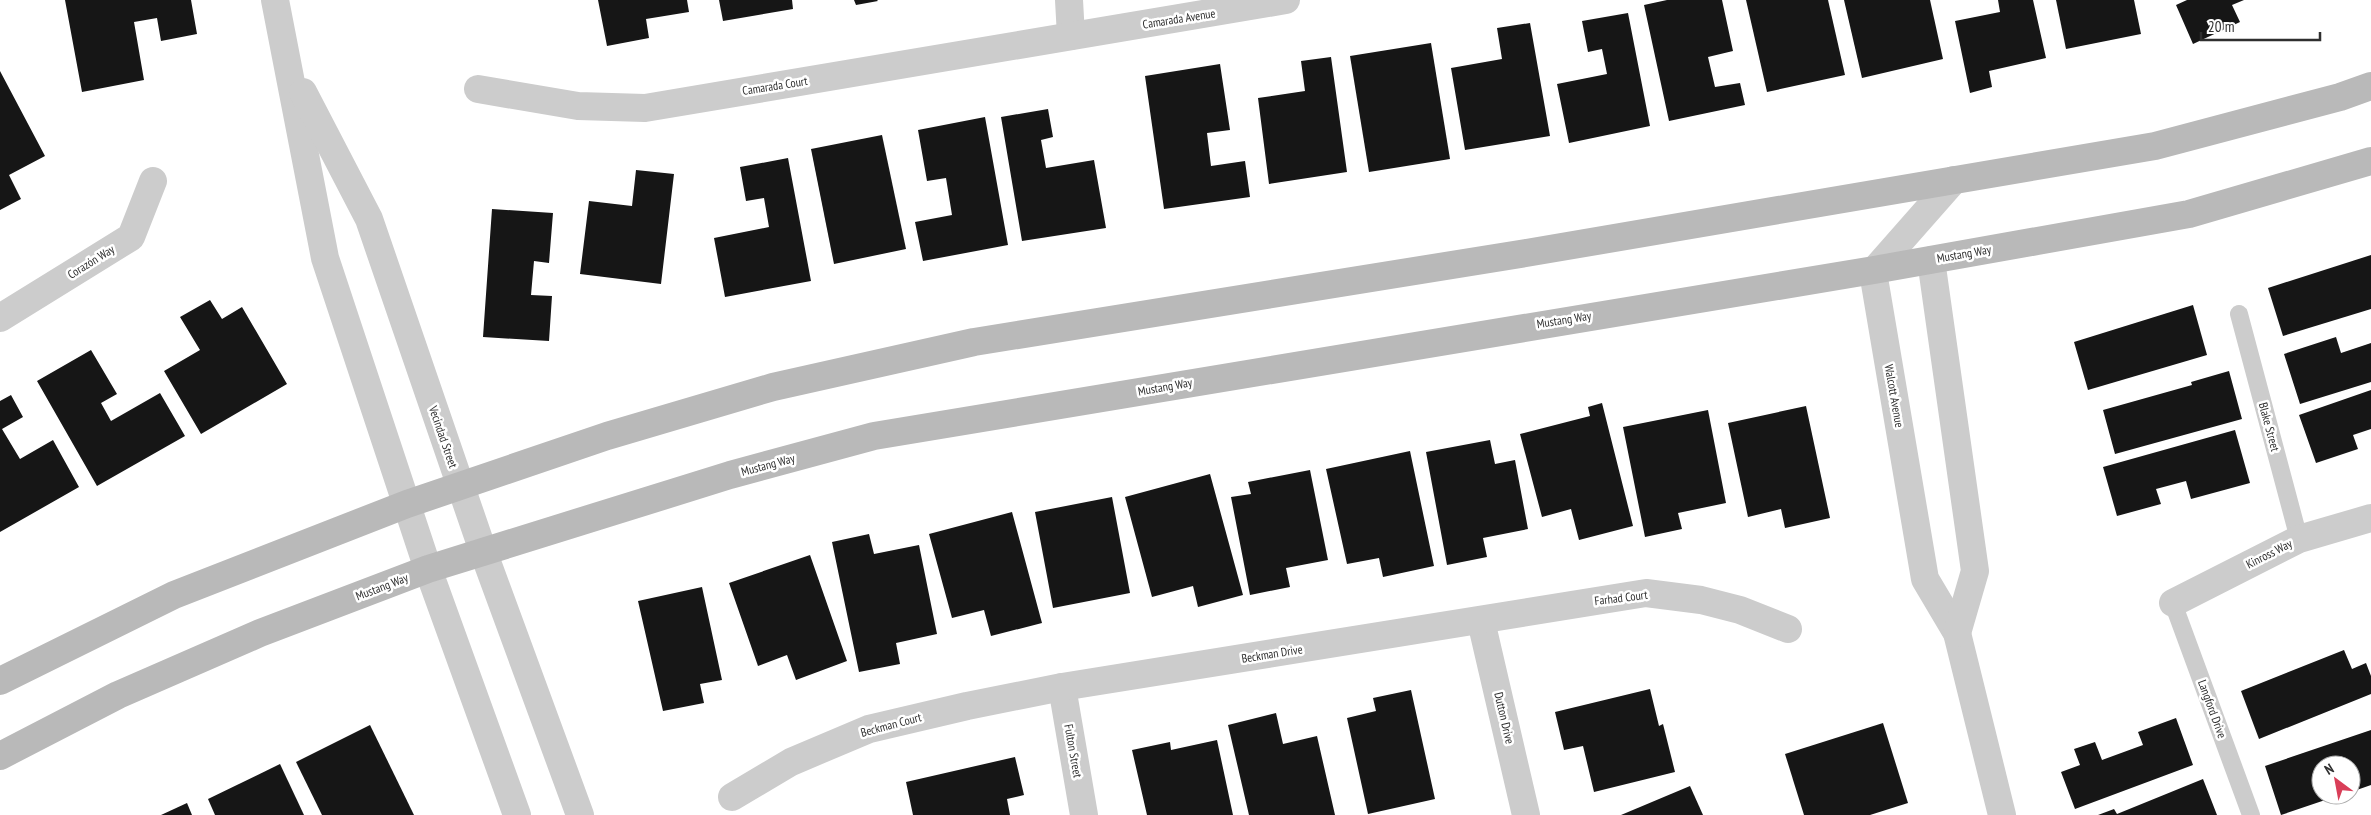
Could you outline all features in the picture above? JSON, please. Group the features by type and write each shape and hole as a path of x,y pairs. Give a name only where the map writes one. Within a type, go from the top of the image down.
{"street":[{"name":"Vecindad Street","path":"275,0 290,66 325,258 428,569 517,815"},
{"path":"1069,0 1072,36"},
{"name":"Camarada Avenue","path":"1072,36 1286,0"},
{"name":"Camarada Court","path":"478,89 578,106 645,108 1072,36"},
{"name":"Vecindad Street","path":"290,66 369,219 483,551 580,815"},
{"path":"0,681 174,595 407,504 607,436 773,387 974,342 1526,253 2155,146 2340,98 2371,86"},
{"name":"Mustang Way","path":"0,756 118,695 260,633 428,569 730,475 874,436 1874,270 2188,214 2371,161"},
{"path":"1874,270 1954,180"},
{"name":"Corazón Way","path":"0,318 131,237 154,181"},
{"path":"1931,260 1975,571 1957,633"},
{"name":"Walcott Avenue","path":"1874,270 1925,579 1957,633 2002,815"},
{"name":"Kinross Way","path":"2173,603 2299,539 2371,518"},
{"name":"Farhad Court","path":"1481,620 1646,593 1701,600 1740,610 1788,630"},
{"name":"Beckman Drive","path":"1062,687 1481,620"},
{"name":"Dutton Drive","path":"1481,620 1526,815"},
{"name":"Beckman Court","path":"732,797 791,762 869,729 967,706 1062,687"},
{"name":"Fulton Street","path":"1062,687 1084,815"}],"lane":[{"name":"Blake Street","path":"2239,314 2299,539"},
{"name":"Langford Drive","path":"2173,603 2251,815"}],"building":[{"path":"65,0 191,0 197,34 161,41 157,18 134,22 144,80 82,92"},
{"path":"598,0 687,0 689,12 646,19 649,38 607,46"},
{"path":"719,0 792,0 793,9 723,21"},
{"path":"854,0 877,0 878,1 856,5"},
{"path":"1667,0 1722,0 1733,51 1708,57 1715,87 1740,83 1745,105 1669,121 1644,5"},
{"path":"1746,0 1828,0 1845,75 1767,92"},
{"path":"1844,0 1930,0 1943,59 1862,78"},
{"path":"1998,0 2033,0 2046,58 1989,71 1992,87 1970,93 1955,21 2000,12"},
{"path":"2056,0 2134,0 2141,34 2066,49"},
{"path":"2187,0 2244,0 2232,5 2240,22 2193,44 2176,5"},
{"path":"1628,13 1650,126 1569,143 1557,84 1607,74 1602,49 1588,52 1582,21"},
{"path":"1530,23 1550,136 1465,150 1451,68 1502,59 1497,28"},
{"path":"1431,43 1450,159 1369,172 1350,56"},
{"path":"1331,57 1347,172 1269,184 1258,98 1305,91 1301,61"},
{"path":"1220,64 1230,130 1207,133 1211,166 1245,161 1250,197 1164,209 1145,76"},
{"path":"0,71 45,156 9,175 21,199 0,210"},
{"path":"1048,109 1053,137 1041,140 1046,168 1094,160 1106,228 1022,241 1001,117"},
{"path":"985,117 1008,245 923,261 915,222 952,215 946,178 927,181 918,130"},
{"path":"882,135 906,249 834,264 811,149"},
{"path":"788,158 811,281 725,297 714,238 769,227 764,198 746,201 740,167"},
{"path":"636,170 674,174 661,284 580,274 589,201 632,206"},
{"path":"492,209 553,213 549,263 534,261 531,295 552,296 549,341 483,337"},
{"path":"2371,255 2371,309 2283,336 2268,288"},
{"path":"210,300 222,319 242,307 287,384 201,434 164,371 200,350 180,317"},
{"path":"2193,305 2207,355 2088,390 2074,342"},
{"path":"2336,337 2341,353 2371,343 2371,382 2300,404 2284,354"},
{"path":"91,350 117,394 101,403 111,421 160,393 185,436 97,486 37,381"},
{"path":"2229,371 2242,419 2115,454 2103,410 2192,385 2191,382"},
{"path":"2371,390 2371,429 2353,435 2358,449 2316,463 2299,415"},
{"path":"11,395 23,417 2,429 20,459 53,440 79,487 0,532 0,401"},
{"path":"1602,403 1633,526 1579,540 1571,509 1542,517 1520,434 1590,416 1588,407"},
{"path":"1806,406 1830,518 1785,528 1781,509 1748,517 1728,423"},
{"path":"1708,410 1726,503 1678,513 1682,529 1645,537 1623,427"},
{"path":"2235,430 2250,483 2191,499 2186,481 2156,489 2161,504 2117,516 2103,467"},
{"path":"1490,440 1495,464 1515,460 1528,529 1483,538 1487,557 1447,565 1426,452"},
{"path":"1410,451 1434,566 1383,577 1379,558 1347,564 1326,469"},
{"path":"1310,470 1328,560 1286,568 1290,587 1250,595 1231,497 1251,494 1248,482"},
{"path":"1210,474 1243,595 1198,607 1193,586 1152,597 1125,497"},
{"path":"1112,497 1130,593 1053,608 1035,512"},
{"path":"1012,512 1042,623 991,636 984,610 952,618 929,534"},
{"path":"869,534 874,554 919,545 937,634 896,643 900,664 859,672 832,542"},
{"path":"810,555 847,661 796,680 787,655 758,666 729,583"},
{"path":"702,587 722,680 700,684 704,703 663,711 638,601"},
{"path":"2344,650 2352,669 2366,663 2371,676 2371,694 2259,739 2241,691"},
{"path":"1650,689 1659,726 1663,724 1675,772 1594,792 1583,746 1564,750 1555,712"},
{"path":"1411,690 1435,799 1368,814 1347,718 1376,711 1373,698"},
{"path":"1276,713 1283,744 1317,736 1335,815 1249,815 1228,725"},
{"path":"2176,718 2193,765 2075,809 2061,772 2080,765 2074,749 2095,742 2102,760 2143,745 2138,732"},
{"path":"1883,723 1908,803 1870,815 1804,815 1785,754"},
{"path":"370,725 414,815 322,815 296,762"},
{"path":"2371,730 2371,785 2361,788 2361,755 2311,755 2311,805 2281,815 2265,766"},
{"path":"1217,740 1233,815 1147,815 1132,750 1170,742 1171,750"},
{"path":"1015,757 1024,795 1007,799 1010,815 913,815 906,782"},
{"path":"280,764 304,815 215,815 208,799"},
{"path":"2203,779 2217,815 2098,815 2114,809 2117,814"},
{"path":"1690,786 1703,815 1621,815"},
{"path":"187,803 192,815 161,815"}]}
